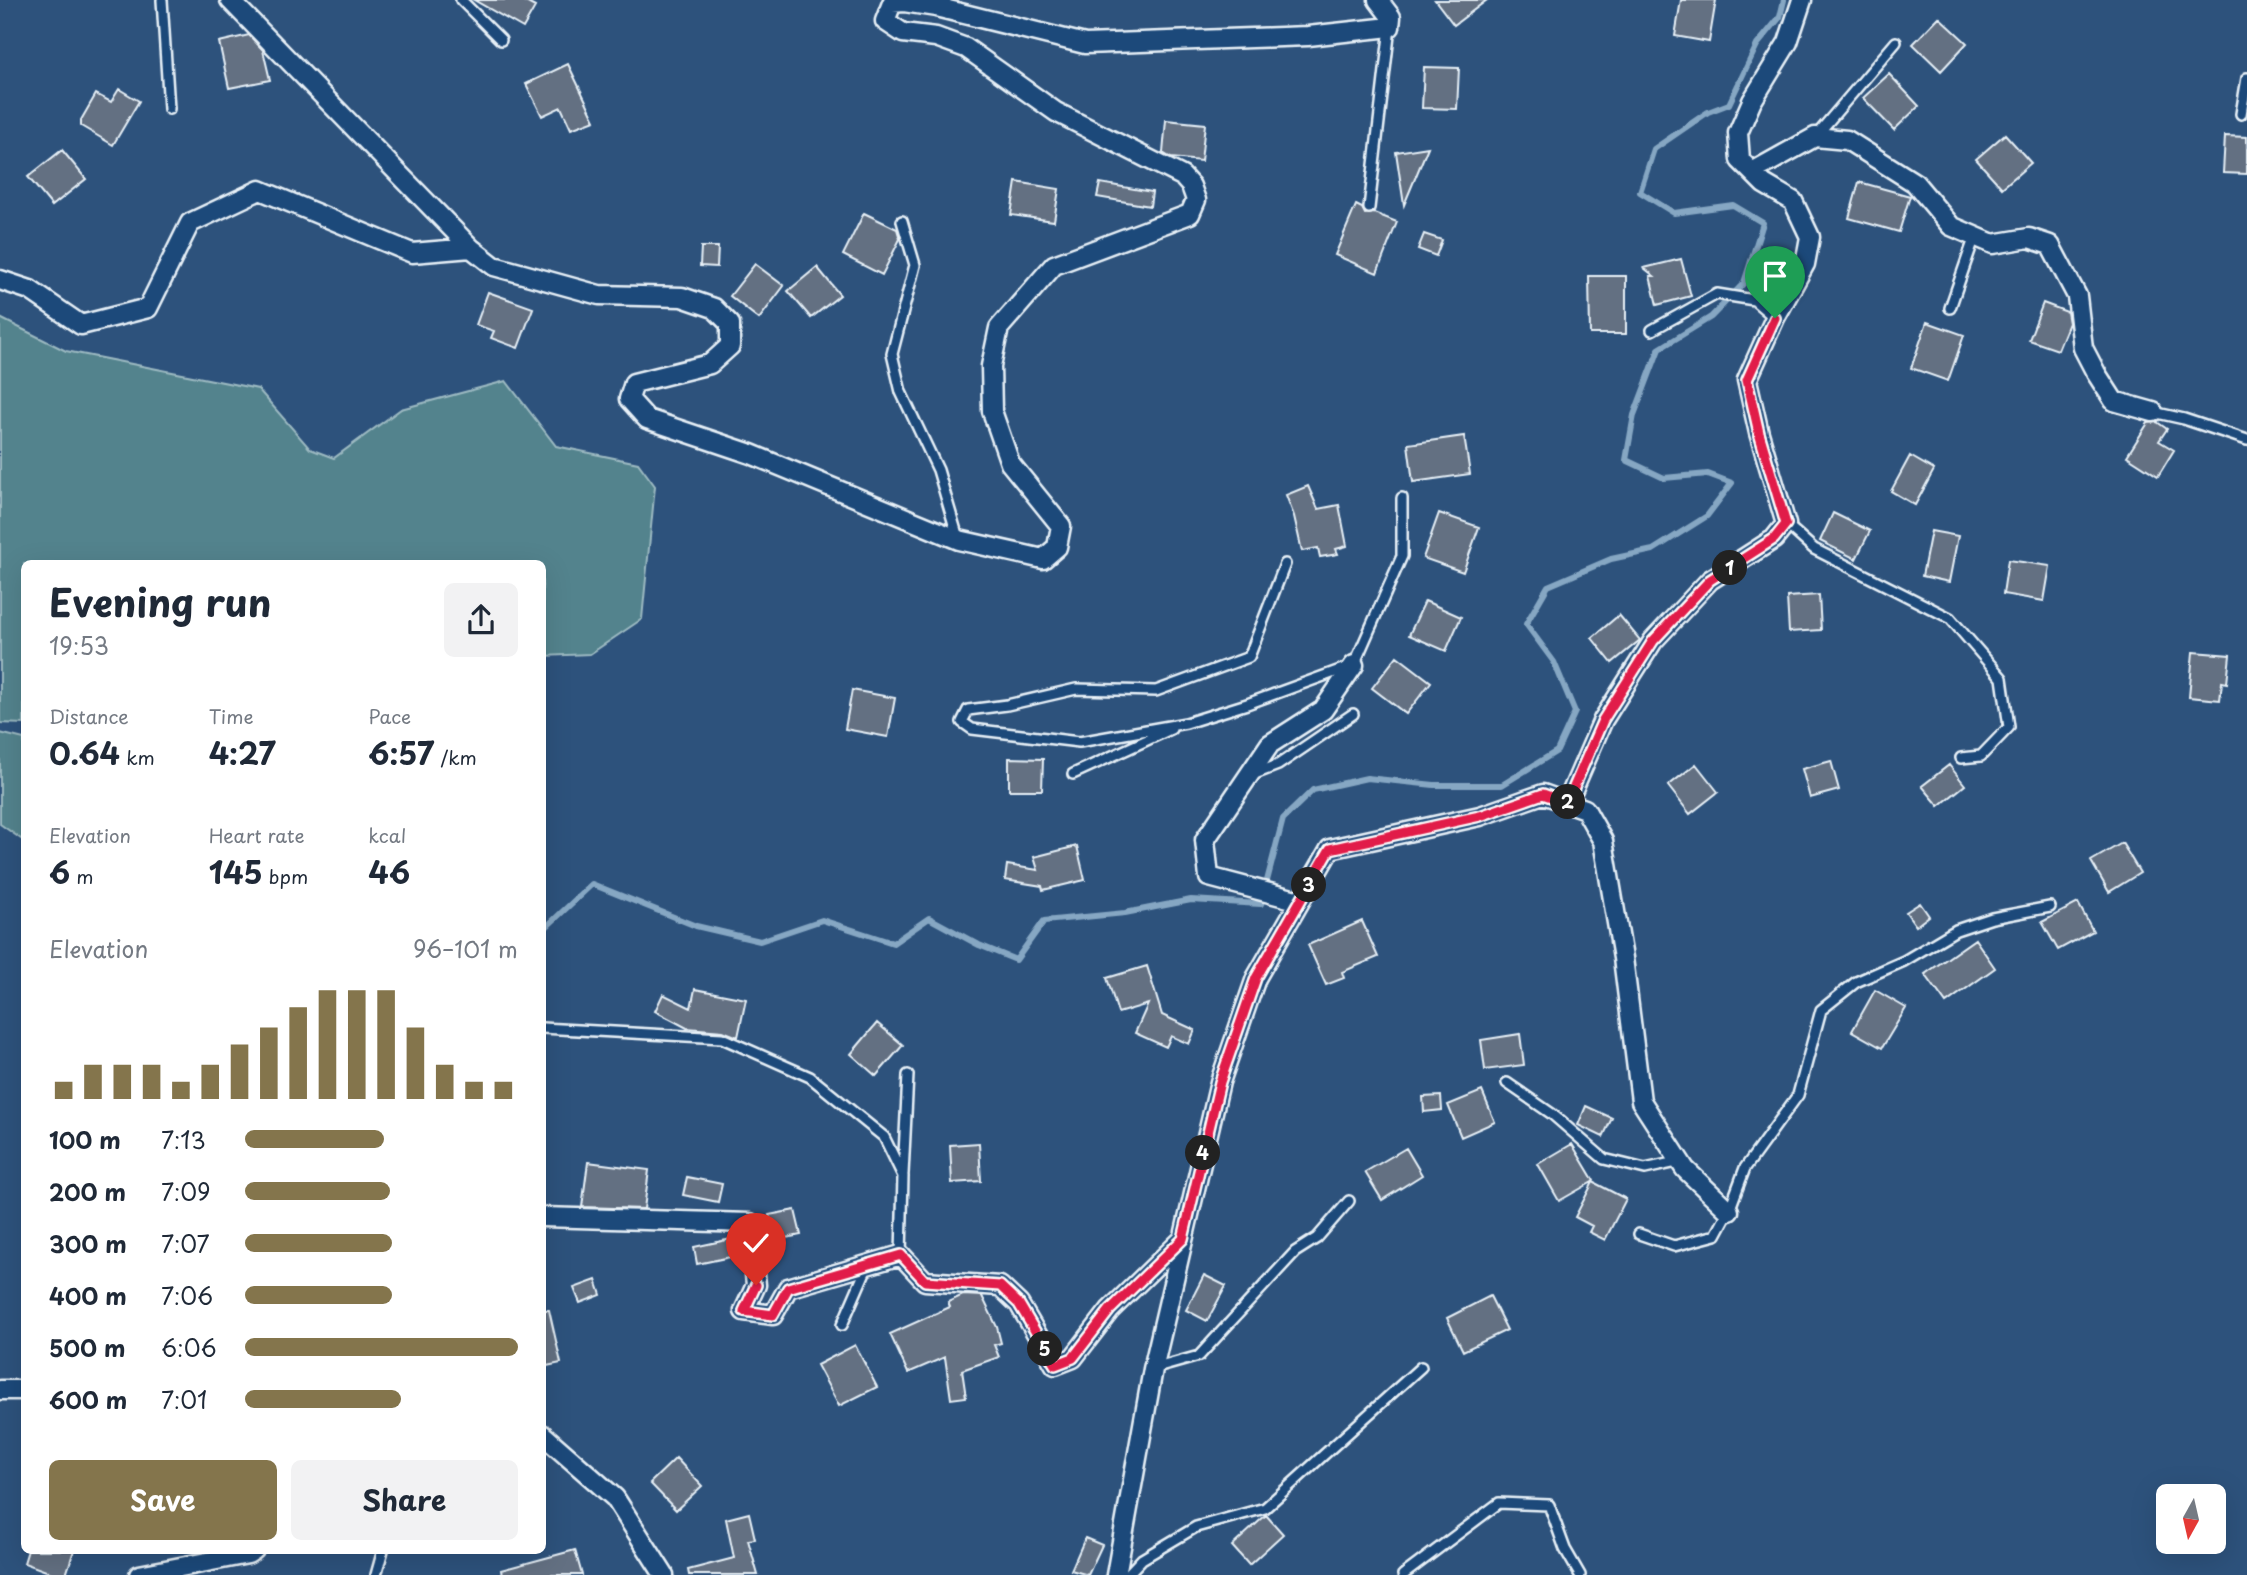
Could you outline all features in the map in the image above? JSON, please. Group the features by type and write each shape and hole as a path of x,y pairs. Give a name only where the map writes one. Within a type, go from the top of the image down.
{"street":[{"path":"230,0 471,248 494,266 600,295 682,297 714,307 730,324 730,346 710,364 634,383 629,399 647,419 751,454 959,540 1043,559 1057,547 1061,526 1010,463 992,411 991,366 999,327 1054,265 1190,214 1196,200 1191,186 1182,176 1056,112 966,48 936,37 903,33 893,28 885,21 892,4 904,2 936,7 1085,44 1308,36 1390,27 1391,17 1378,0"},
{"path":"1567,803 1603,720 1653,641 1710,580 1774,539 1786,524 1759,433 1747,380 1775,318 1805,264 1810,237 1793,201 1764,184 1740,160 1738,133 1752,101 1788,42 1802,0"},
{"path":"1752,172 1815,137 1847,140 1915,183 1951,226 1993,244 2029,238 2050,245 2077,296 2083,348 2096,373 2114,401 2153,412"},
{"path":"0,280 30,290 81,324 148,308 190,223 260,190 412,253 471,248"},
{"path":"1300,901 1209,877 1205,841 1270,744 1323,710 1354,665"},
{"path":"1116,1575 1153,1369 1220,1082 1256,978 1330,849 1480,816 1543,794 1585,810 1604,841 1623,958 1641,1101 1685,1169 1730,1211"},
{"path":"546,1217 750,1223 756,1285 744,1311 773,1315 788,1288 901,1255 925,1281 1000,1286 1019,1304 1055,1365 1073,1358 1110,1310 1183,1239"},
{"path":"0,1390 21,1391"},
{"path":"546,1438 615,1498 664,1575"},
{"path":"139,1575 248,1554"}],"lane":[{"path":"162,0 169,109"},
{"path":"461,0 501,40"},
{"path":"1369,208 1390,27"},
{"path":"1815,137 1896,42"},
{"path":"2241,114 2247,78"},
{"path":"902,221 915,265 892,354 901,392 938,470 959,540"},
{"path":"1950,308 1975,236"},
{"path":"1652,330 1717,294 1754,300 1775,318"},
{"path":"2153,412 2184,419 2247,440"},
{"path":"1073,774 1186,723 1354,665 1402,556 1402,498"},
{"path":"1786,524 1814,549 1950,618 2002,678 2008,727 1982,756 1961,758"},
{"path":"1186,723 1079,742 972,729 962,722 968,710 1007,705 1076,689 1156,691 1249,657 1285,564"},
{"path":"1247,777 1278,765 1353,714"},
{"path":"1639,1234 1674,1246 1716,1235 1730,1211 1745,1168 1798,1095 1821,1010 1856,982 1904,961 1956,930 1992,918 2050,907"},
{"path":"546,1028 722,1038 810,1077 884,1137 903,1176"},
{"path":"901,1255 908,1075"},
{"path":"1507,1083 1552,1114 1604,1159 1645,1169 1681,1161"},
{"path":"1153,1369 1199,1356 1296,1252 1317,1238 1349,1201"},
{"path":"842,1325 869,1263"},
{"path":"1127,1575 1142,1559 1196,1527 1265,1508 1421,1367"},
{"path":"1403,1575 1499,1503 1549,1505 1565,1549 1580,1575"},
{"path":"376,1575 382,1554"}],"green space":[{"path":"0,318 66,351 258,389 310,449 334,458 401,409 506,381 556,446 638,463 655,486 642,619 590,654 546,656 546,560 21,560 21,724 0,723"},
{"path":"0,733 21,738 21,839 0,824"}],"building":[{"path":"474,0 522,0 535,7 523,28"},
{"path":"1435,0 1487,0 1454,25"},
{"path":"1681,0 1716,0 1709,42 1675,36"},
{"path":"1939,17 1967,43 1941,71 1913,44"},
{"path":"249,35 263,50 270,80 229,88 219,42"},
{"path":"568,64 595,120 571,129 561,107 542,116 526,84"},
{"path":"1424,67 1459,68 1457,109 1422,108"},
{"path":"1889,74 1919,106 1894,130 1863,98"},
{"path":"119,89 139,101 113,145 81,126 81,120 96,94 111,102"},
{"path":"1166,120 1205,124 1201,161 1171,158 1163,153"},
{"path":"2005,134 2031,163 2002,188 1976,159"},
{"path":"2225,136 2247,137 2247,174 2223,173"},
{"path":"1428,147 1404,205 1396,152"},
{"path":"62,150 86,179 52,206 28,177"},
{"path":"1016,182 1059,189 1054,221 1011,215"},
{"path":"1859,182 1910,196 1899,232 1849,218"},
{"path":"1100,183 1152,192 1150,206 1097,197"},
{"path":"1356,205 1362,208 1365,214 1374,213 1397,222 1377,273 1335,255"},
{"path":"864,213 897,229 900,239 882,275 843,255"},
{"path":"1424,234 1442,240 1436,256 1418,249"},
{"path":"701,247 718,247 717,267 700,266"},
{"path":"1681,259 1691,296 1657,305 1650,276 1654,276 1644,268"},
{"path":"755,264 784,286 759,319 730,296"},
{"path":"817,267 840,295 811,318 788,291"},
{"path":"1589,276 1626,276 1626,334 1590,334"},
{"path":"488,292 533,308 518,348 491,338 494,331 476,325"},
{"path":"2043,303 2067,312 2069,323 2058,350 2029,340"},
{"path":"1927,322 1964,335 1948,381 1911,368"},
{"path":"2157,422 2167,429 2159,441 2174,450 2158,476 2127,456 2148,423"},
{"path":"1464,436 1470,474 1413,482 1408,444"},
{"path":"1910,456 1934,470 1915,505 1891,491"},
{"path":"1308,486 1318,509 1339,505 1347,546 1336,549 1338,554 1320,557 1318,548 1302,551 1286,495"},
{"path":"1439,513 1479,527 1463,572 1423,558"},
{"path":"1833,513 1870,531 1856,559 1820,541"},
{"path":"1931,531 1958,536 1949,582 1922,576"},
{"path":"2008,560 2050,566 2044,601 2003,594"},
{"path":"1819,595 1821,630 1789,632 1787,597"},
{"path":"1425,601 1461,617 1446,651 1409,635"},
{"path":"1619,615 1640,640 1612,663 1592,638"},
{"path":"2193,652 2230,655 2227,683 2222,682 2220,700 2189,697"},
{"path":"1397,656 1431,682 1406,714 1372,688"},
{"path":"852,690 895,698 888,737 845,729"},
{"path":"1009,758 1043,759 1042,790 1009,790"},
{"path":"1831,761 1839,790 1810,798 1802,769"},
{"path":"1696,764 1718,792 1690,814 1668,786"},
{"path":"1949,765 1965,785 1939,806 1922,786"},
{"path":"2122,843 2140,873 2109,892 2091,861"},
{"path":"1077,846 1085,880 1043,890 1042,886 1005,880 1007,865 1038,870 1034,857"},
{"path":"1920,903 1929,916 1916,926 1906,912"},
{"path":"2078,903 2093,931 2058,950 2042,922"},
{"path":"1362,921 1378,957 1342,972 1344,978 1326,985 1308,945"},
{"path":"1975,939 1995,968 1946,1003 1925,974"},
{"path":"1147,966 1162,1015 1195,1030 1189,1044 1171,1036 1166,1047 1135,1033 1148,1004 1118,1013 1107,978"},
{"path":"695,989 746,999 738,1037 723,1031 687,1028 655,1011 663,994 691,1008"},
{"path":"1875,990 1906,1008 1882,1048 1852,1031"},
{"path":"877,1023 903,1045 876,1076 851,1054"},
{"path":"1520,1034 1524,1065 1485,1070 1481,1040"},
{"path":"1482,1091 1495,1122 1461,1137 1448,1105"},
{"path":"1441,1096 1442,1110 1424,1112 1423,1097"},
{"path":"1586,1106 1612,1118 1603,1137 1578,1125"},
{"path":"979,1143 981,1181 952,1183 950,1145"},
{"path":"1572,1144 1594,1181 1559,1201 1538,1164"},
{"path":"1406,1148 1422,1175 1382,1200 1365,1172"},
{"path":"588,1162 649,1170 644,1209 582,1207"},
{"path":"687,1177 722,1184 718,1202 683,1195"},
{"path":"1593,1182 1626,1199 1605,1240 1589,1232 1592,1226 1575,1217"},
{"path":"795,1210 801,1235 775,1240 769,1215"},
{"path":"736,1238 740,1255 697,1264 694,1247"},
{"path":"1204,1275 1226,1286 1207,1321 1186,1310"},
{"path":"596,1280 601,1295 580,1303 574,1288"},
{"path":"963,1295 982,1296 997,1327 1001,1343 994,1345 999,1357 962,1370 966,1397 951,1399 945,1357 908,1373 890,1334 950,1307 948,1302"},
{"path":"1490,1296 1507,1330 1463,1351 1447,1318"},
{"path":"546,1310 549,1310 561,1363 546,1366"},
{"path":"855,1345 877,1387 839,1406 817,1365"},
{"path":"676,1458 702,1486 676,1510 650,1483"},
{"path":"749,1513 755,1539 748,1540 758,1575 689,1575 688,1570 734,1558 726,1519"},
{"path":"1266,1515 1283,1534 1249,1565 1232,1546"},
{"path":"1085,1538 1102,1545 1088,1575 1071,1570"},
{"path":"575,1550 582,1575 502,1575 501,1570"},
{"path":"27,1554 73,1554 66,1575 57,1575 24,1563"}],"waterway":[{"path":"546,927 592,884 696,926 760,941 822,920 893,943 929,918 979,945 1016,960 1044,921 1125,913 1191,900 1261,904 1283,819 1313,790 1367,778 1434,785 1502,785 1557,751 1575,712 1554,662 1526,624 1548,586 1611,559 1653,550 1707,516 1732,483 1708,474 1664,478 1626,460 1634,415 1659,349 1711,317 1744,283 1763,223 1733,205 1674,213 1640,192 1654,149 1708,112 1729,104 1757,45 1780,17 1784,0"}],"route":[{"path":"756,1285 744,1311 773,1315 788,1288 901,1255 925,1281 1000,1286 1019,1304 1055,1365 1073,1358 1110,1310 1183,1239 1220,1082 1256,978 1330,849 1480,816 1543,794 1567,803 1603,720 1653,641 1710,580 1774,539 1786,524 1759,433 1747,380 1775,318"}]}
